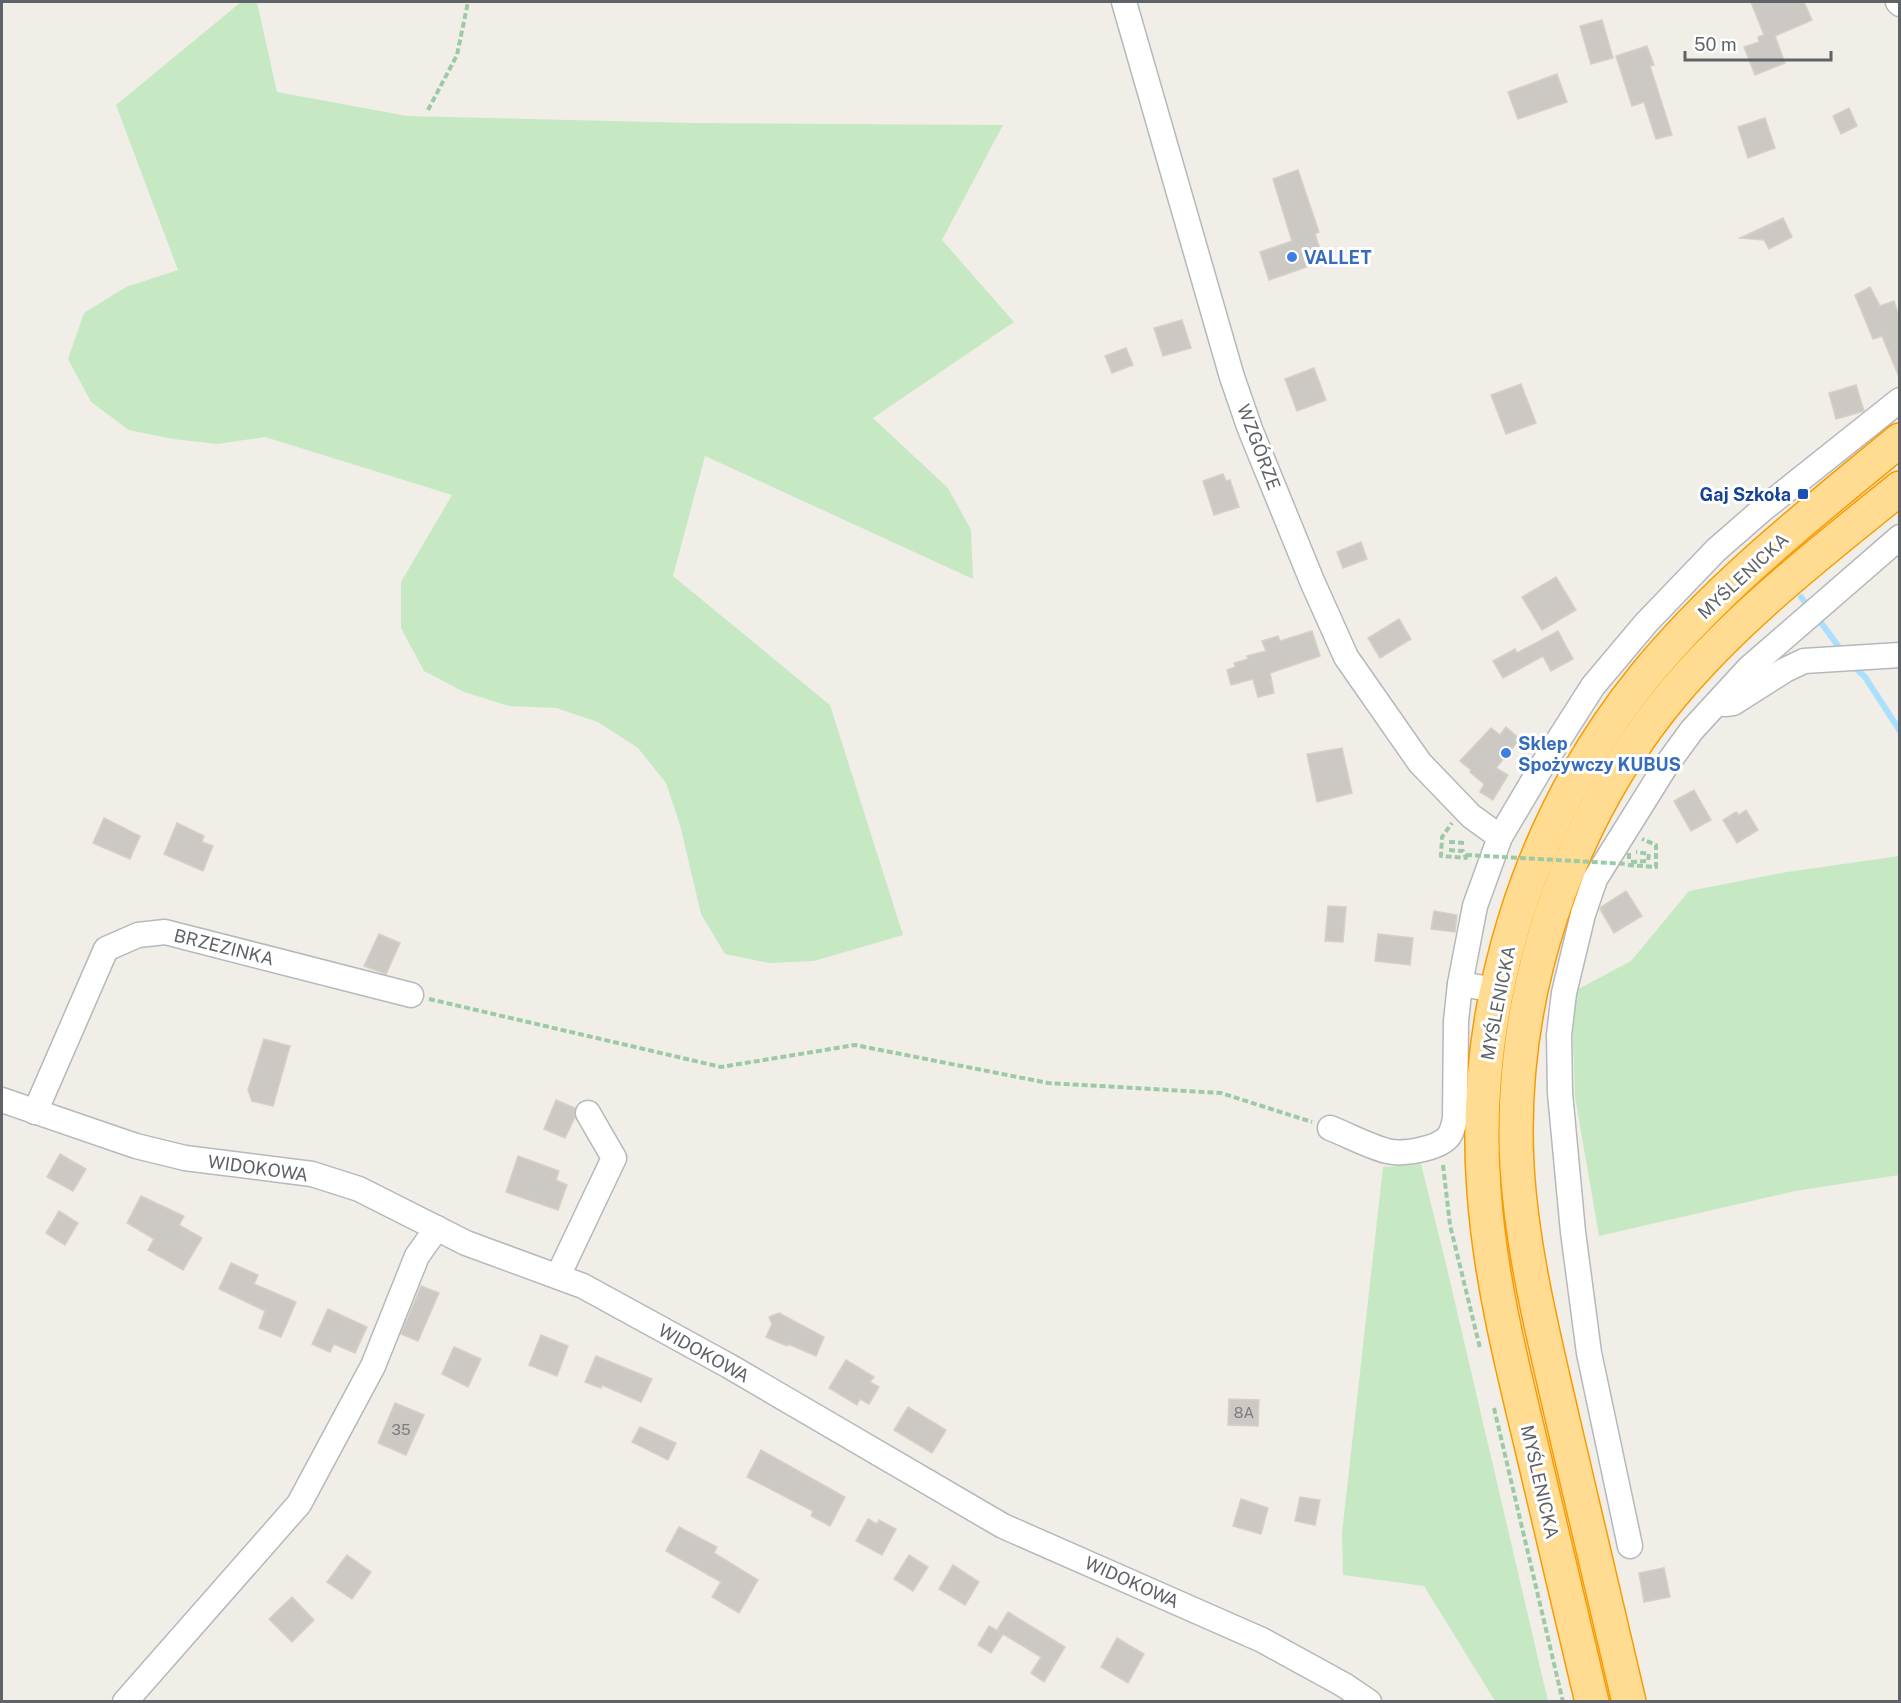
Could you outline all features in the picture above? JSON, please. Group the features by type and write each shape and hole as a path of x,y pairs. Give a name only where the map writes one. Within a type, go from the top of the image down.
{"highway":[{"name":"MYŚLENICKA","path":"1592,1701 1509,1351 1487,1224 1482,1163 1483,1104 1487,1049 1497,990 1533,867 1549,831 1579,771 1631,693 1687,627 1742,574 1899,440"},
{"name":"MYŚLENICKA","path":"1629,1701 1549,1360 1528,1254 1520,1196 1517,1164 1518,1095 1522,1047 1532,988 1550,919 1576,851 1605,794 1652,721 1693,670 1746,616 1899,488"}],"street":[{"name":"WZGÓRZE","path":"1124,2 1232,377 1250,429 1320,602 1346,657 1420,763 1462,808 1500,837"},
{"path":"1330,1128 1387,1151 1397,1152 1433,1146 1442,1143 1449,1136 1455,1118 1456,1031 1460,984 1475,906 1500,837 1546,758 1593,686 1681,585 1763,508 1899,400"},
{"path":"1630,1546 1589,1353 1573,1232 1560,1093 1559,1035 1564,993 1583,914 1595,879 1627,841 1671,758 1692,730 1749,668 1899,537"},
{"path":"1719,701 1725,704 1733,703 1785,670 1804,661 1899,655"},
{"path":"1546,758 1579,771"},
{"name":"BRZEZINKA","path":"35,1112 106,949 138,935 165,932 411,995"},
{"path":"1460,984 1497,990"},
{"name":"WIDOKOWA","path":"2,1100 136,1146 175,1155 312,1174 359,1189 466,1243 583,1286 729,1366 1003,1526 1262,1640 1356,1698"},
{"path":"558,1276 614,1158 588,1113"},
{"path":"125,1701 299,1504 373,1366 417,1256 437,1228"}],"path":[{"path":"428,110 457,55 468,2"},
{"path":"1462,808 1442,837 1441,856 1466,858 1466,853"},
{"path":"1627,841 1656,845 1656,867 1627,865 1628,861 1627,841"},
{"path":"1449,842 1466,843"},
{"path":"1442,849 1466,853 1648,861 1648,854 1642,854"},
{"path":"1449,850 1466,853"},
{"path":"1628,861 1648,861 1649,854"},
{"path":"411,995 721,1067 855,1045 1048,1083 1221,1094 1330,1128"}],"green space":[{"path":"241,2 257,2 277,92 407,116 696,123 1003,125 942,240 1014,322 873,418 948,488 971,530 973,579 705,456 673,576 830,705 903,935 814,961 769,963 725,954 701,914 680,825 666,783 638,748 598,722 556,708 509,706 464,692 424,671 401,628 401,582 452,495 265,437 218,444 173,439 129,430 91,402 68,359 84,313 126,287 178,270 116,105"},
{"path":"1899,856 1899,1175 1795,1191 1599,1236 1575,1097 1571,993 1631,961 1689,891 1787,872"},
{"path":"1421,1164 1548,1701 1495,1701 1424,1586 1343,1575 1342,1533 1383,1167"}],"building":[{"path":"1751,2 1804,2 1812,20 1775,36 1785,63 1755,75 1744,47 1759,42 1758,37 1764,35"},
{"path":"1602,20 1613,58 1591,64 1580,26"},
{"path":"1647,46 1654,65 1650,66 1672,135 1656,139 1644,102 1632,106 1616,56"},
{"path":"1557,74 1567,102 1518,119 1508,92"},
{"path":"1849,108 1857,126 1841,134 1833,116"},
{"path":"1765,118 1775,148 1748,158 1738,127"},
{"path":"1298,170 1319,232 1315,234 1324,261 1269,280 1260,252 1292,241 1273,179"},
{"path":"1783,218 1792,237 1769,249 1764,240 1740,238"},
{"path":"1870,287 1880,306 1894,301 1899,316 1899,377 1882,336 1873,339 1855,295"},
{"path":"1182,320 1191,348 1163,356 1154,328"},
{"path":"1126,348 1133,365 1112,373 1105,356"},
{"path":"1314,368 1326,400 1297,411 1285,379"},
{"path":"1521,384 1536,423 1506,434 1491,395"},
{"path":"1856,385 1864,411 1836,419 1829,393"},
{"path":"1223,474 1226,481 1230,480 1239,507 1214,515 1203,481"},
{"path":"1361,542 1367,559 1343,568 1337,552"},
{"path":"1556,577 1576,610 1542,630 1522,597"},
{"path":"1399,619 1411,639 1380,658 1368,638"},
{"path":"1312,631 1320,656 1270,673 1274,693 1258,697 1253,679 1231,685 1227,670 1235,667 1234,663 1248,659 1247,656 1266,651 1262,641 1278,636 1280,641"},
{"path":"1558,631 1573,659 1551,671 1543,656 1503,678 1493,661 1515,649 1517,653"},
{"path":"1506,727 1520,739 1496,768 1508,775 1493,800 1480,792 1484,784 1460,761 1491,728 1500,735"},
{"path":"1342,748 1352,793 1317,802 1307,754"},
{"path":"1694,790 1711,820 1691,831 1674,801"},
{"path":"1746,810 1758,830 1737,843 1723,820 1736,812 1739,815"},
{"path":"104,818 140,836 130,859 93,843"},
{"path":"177,823 204,836 202,842 213,846 203,871 164,854"},
{"path":"1626,891 1642,916 1614,933 1600,909"},
{"path":"1328,906 1346,907 1343,942 1325,941"},
{"path":"1434,911 1457,915 1455,932 1431,929"},
{"path":"379,934 400,943 386,974 364,966"},
{"path":"1378,934 1413,938 1410,965 1375,961"},
{"path":"264,1039 290,1046 273,1106 252,1101 248,1090"},
{"path":"556,1100 575,1108 575,1117 565,1138 544,1129"},
{"path":"60,1154 86,1169 73,1191 47,1177"},
{"path":"518,1156 559,1171 556,1180 567,1185 558,1210 506,1192"},
{"path":"141,1196 184,1216 179,1225 202,1238 183,1270 148,1250 154,1239 127,1223"},
{"path":"59,1211 78,1223 65,1245 46,1233"},
{"path":"231,1263 258,1275 254,1284 296,1302 281,1337 259,1328 265,1311 219,1289"},
{"path":"421,1286 439,1293 418,1341 401,1334"},
{"path":"328,1309 367,1327 355,1353 334,1344 330,1352 312,1344"},
{"path":"779,1313 824,1337 816,1356 766,1337 772,1324 769,1317"},
{"path":"541,1335 568,1346 557,1376 529,1365"},
{"path":"454,1347 481,1359 468,1387 442,1374"},
{"path":"596,1356 652,1379 641,1402 602,1385 601,1388 585,1382"},
{"path":"846,1360 874,1377 870,1382 879,1387 869,1404 860,1399 857,1405 829,1388"},
{"path":"1229,1399 1259,1400 1258,1426 1228,1425"},
{"path":"395,1403 424,1415 406,1455 378,1443"},
{"path":"908,1407 946,1430 932,1453 894,1430"},
{"path":"640,1427 676,1443 668,1460 632,1442"},
{"path":"761,1450 845,1497 830,1526 811,1516 813,1511 747,1477"},
{"path":"1300,1497 1320,1500 1315,1525 1295,1521"},
{"path":"1241,1499 1268,1508 1261,1534 1233,1526"},
{"path":"868,1519 877,1524 879,1520 896,1529 882,1555 856,1541"},
{"path":"679,1527 717,1547 714,1553 758,1580 739,1613 712,1597 721,1582 666,1551"},
{"path":"347,1555 371,1572 352,1599 327,1582"},
{"path":"909,1555 928,1567 913,1591 894,1579"},
{"path":"953,1565 979,1582 965,1605 939,1589"},
{"path":"1664,1568 1670,1597 1644,1602 1639,1573"},
{"path":"292,1597 314,1620 292,1642 269,1619"},
{"path":"1008,1612 1065,1647 1044,1682 1031,1673 1041,1657 1003,1634 991,1653 978,1645 989,1626 1000,1632 997,1630"},
{"path":"1117,1638 1144,1654 1128,1683 1101,1667"}],"waterway":[{"path":"1801,597 1808,606"},
{"path":"1817,617 1841,650"},
{"path":"1853,666 1865,677 1900,731"}],"place":[{"name":"VALLET","path":"1292,257"},
{"name":"Gaj Szkoła","path":"1803,494"},
{"name":"Sklep Spożywczy KUBUS","path":"1506,753"}]}
